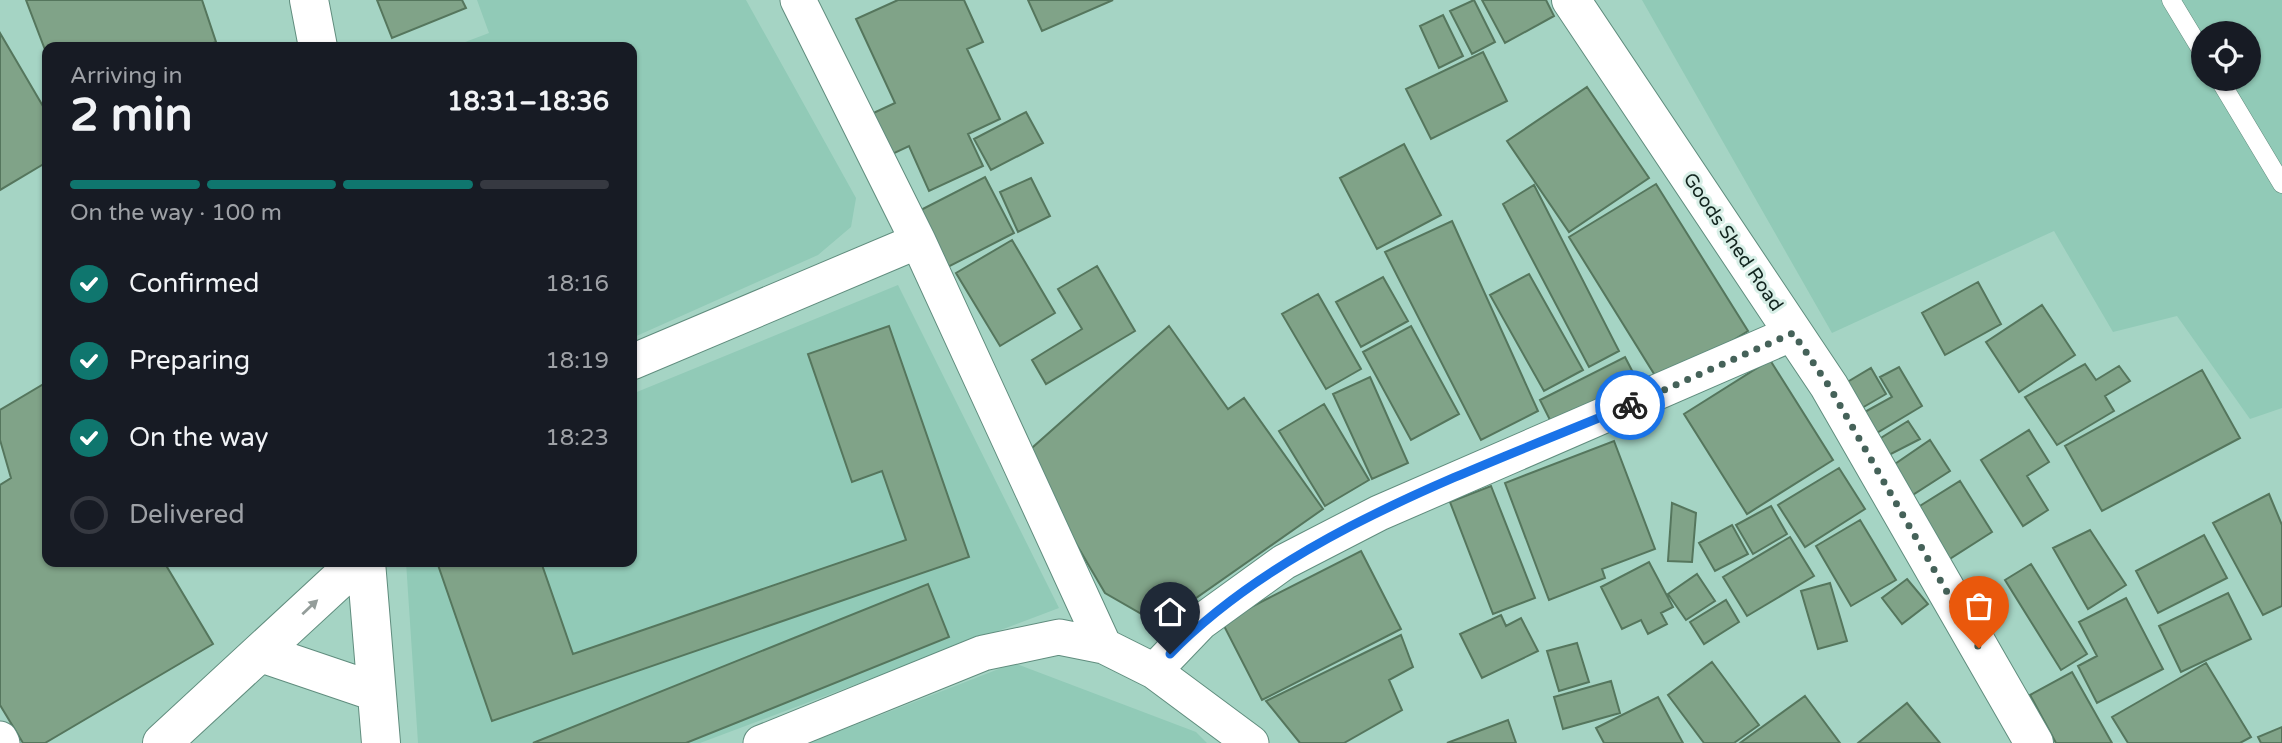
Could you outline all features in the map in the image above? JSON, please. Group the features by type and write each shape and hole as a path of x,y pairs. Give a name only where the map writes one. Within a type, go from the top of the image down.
{"street":[{"path":"309,0 317,42"},
{"path":"798,0 918,240 1104,646"},
{"name":"Goods Shed Road","path":"1572,0 1829,386 2034,743"},
{"path":"637,360 918,240"},
{"path":"1154,671 1201,622 1284,562 1379,513 1793,333"},
{"path":"162,743 353,567"},
{"path":"366,567 381,743"},
{"path":"761,743 984,653 1059,637 1104,646 1154,671 1251,743"},
{"path":"261,653 376,692"}],"lane":[{"path":"2171,0 2191,33"},
{"path":"2225,91 2282,184"}],"shaded area":[{"path":"477,0 746,0 856,198 851,227 818,255 637,336 637,42 465,42 489,33"},
{"path":"1642,0 2282,0 2282,408 2250,419 2177,316 2113,332 2054,231 1832,333"},
{"path":"898,285 1059,608 700,743 418,743 406,567 637,567 637,392"},
{"path":"1014,663 1196,732 1207,743 809,743"}],"building":[{"path":"26,0 202,0 216,42 42,42"},
{"path":"377,0 462,0 466,8 392,38"},
{"path":"898,0 964,0 983,42 967,49 1000,119 968,134 983,166 929,191 909,146 886,157 867,116 895,103 856,19"},
{"path":"1028,0 1113,0 1042,31"},
{"path":"1474,0 1495,42 1472,54 1450,11"},
{"path":"1482,0 1546,0 1554,16 1505,43"},
{"path":"1443,15 1463,56 1439,68 1420,26"},
{"path":"0,33 42,104 42,165 0,190"},
{"path":"1483,52 1507,101 1431,139 1406,89"},
{"path":"1587,87 1649,178 1569,232 1507,141"},
{"path":"1026,112 1043,143 991,170 974,139"},
{"path":"1404,144 1441,215 1377,249 1340,178"},
{"path":"985,177 1014,233 942,270 913,214"},
{"path":"1031,178 1050,216 1018,232 1000,192"},
{"path":"1656,184 1748,331 1661,385 1569,237"},
{"path":"1534,185 1619,351 1589,367 1503,204"},
{"path":"1452,221 1538,411 1481,440 1385,252"},
{"path":"1012,240 1055,313 1000,346 956,273"},
{"path":"1097,266 1135,331 1046,384 1032,360 1082,329 1058,289"},
{"path":"1529,274 1583,370 1544,391 1490,295"},
{"path":"1383,277 1408,321 1361,347 1336,302"},
{"path":"1978,282 2001,324 1945,355 1922,313"},
{"path":"1318,294 1361,369 1326,389 1282,314"},
{"path":"2042,305 2075,355 2019,392 1986,342"},
{"path":"889,326 969,557 492,721 439,567 543,567 573,654 906,540 882,471 852,482 808,354"},
{"path":"1169,326 1228,409 1244,398 1323,509 1159,624 1105,593 1024,455"},
{"path":"1411,326 1459,414 1411,440 1363,352"},
{"path":"1625,357 1640,386 1555,430 1540,400"},
{"path":"1770,360 1833,460 1747,514 1684,414"},
{"path":"2085,364 2096,380 2119,366 2130,381 2105,396 2114,411 2057,445 2025,397"},
{"path":"1899,367 1922,406 1875,434 1863,413 1892,397 1880,377"},
{"path":"1871,368 1886,394 1855,412 1839,387"},
{"path":"2202,370 2240,438 2102,511 2065,446"},
{"path":"1370,377 1408,463 1372,479 1333,394"},
{"path":"42,385 42,567 167,567 213,644 45,743 23,743 0,705 0,485 11,478 0,440 0,410"},
{"path":"1324,404 1369,480 1325,506 1279,431"},
{"path":"1908,421 1920,439 1887,456 1876,441"},
{"path":"2029,430 2049,462 2027,476 2048,510 2023,526 1981,460"},
{"path":"1930,440 1950,471 1911,496 1892,466"},
{"path":"1614,441 1655,549 1602,569 1605,578 1549,600 1505,483"},
{"path":"1839,468 1865,509 1805,547 1778,505"},
{"path":"1960,481 1992,532 1948,560 1915,509"},
{"path":"1491,486 1535,598 1493,614 1450,502"},
{"path":"2269,494 2282,525 2282,606 2263,615 2213,523"},
{"path":"1672,503 1696,513 1692,562 1668,561"},
{"path":"1771,506 1787,534 1753,554 1736,525"},
{"path":"1860,520 1896,580 1851,606 1816,546"},
{"path":"1732,525 1748,554 1715,571 1699,543"},
{"path":"2090,530 2126,585 2088,609 2053,548"},
{"path":"2204,535 2227,578 2158,613 2136,571"},
{"path":"1790,537 1814,576 1747,616 1723,577"},
{"path":"1361,551 1401,629 1262,700 1222,622"},
{"path":"1649,562 1673,607 1661,613 1667,624 1648,634 1641,620 1622,629 1601,587"},
{"path":"2031,564 2087,654 2061,670 2005,580"},
{"path":"1697,574 1715,601 1686,620 1668,594"},
{"path":"1907,579 1928,604 1902,624 1882,598"},
{"path":"1830,583 1847,641 1818,649 1801,591"},
{"path":"928,584 949,637 686,743 533,743"},
{"path":"2228,593 2251,639 2181,672 2159,626"},
{"path":"2126,598 2163,669 2097,703 2078,666 2097,656 2079,622"},
{"path":"1726,600 1739,622 1704,644 1690,622"},
{"path":"1501,615 1506,626 1521,618 1538,651 1482,678 1460,634"},
{"path":"1401,635 1413,667 1389,680 1402,710 1344,743 1300,743 1266,701"},
{"path":"1577,643 1589,682 1559,691 1547,651"},
{"path":"1712,662 1759,725 1734,743 1704,743 1668,695"},
{"path":"2206,663 2251,737 2240,743 2128,743 2112,717"},
{"path":"2072,672 2112,743 2056,743 2030,695"},
{"path":"1611,681 1620,713 1563,729 1554,697"},
{"path":"1805,696 1840,743 1740,743"},
{"path":"1658,697 1683,743 1604,743 1596,728"},
{"path":"1907,703 1940,743 1858,743"},
{"path":"1508,720 1516,743 1447,743"},
{"path":"2282,727 2282,743 2261,743 2258,737"}],"way so far":[{"path":"1630,405 1793,333 1829,386 1979,648"}],"route":[{"path":"1170,654 1201,622 1284,562 1379,513 1630,405"}]}
